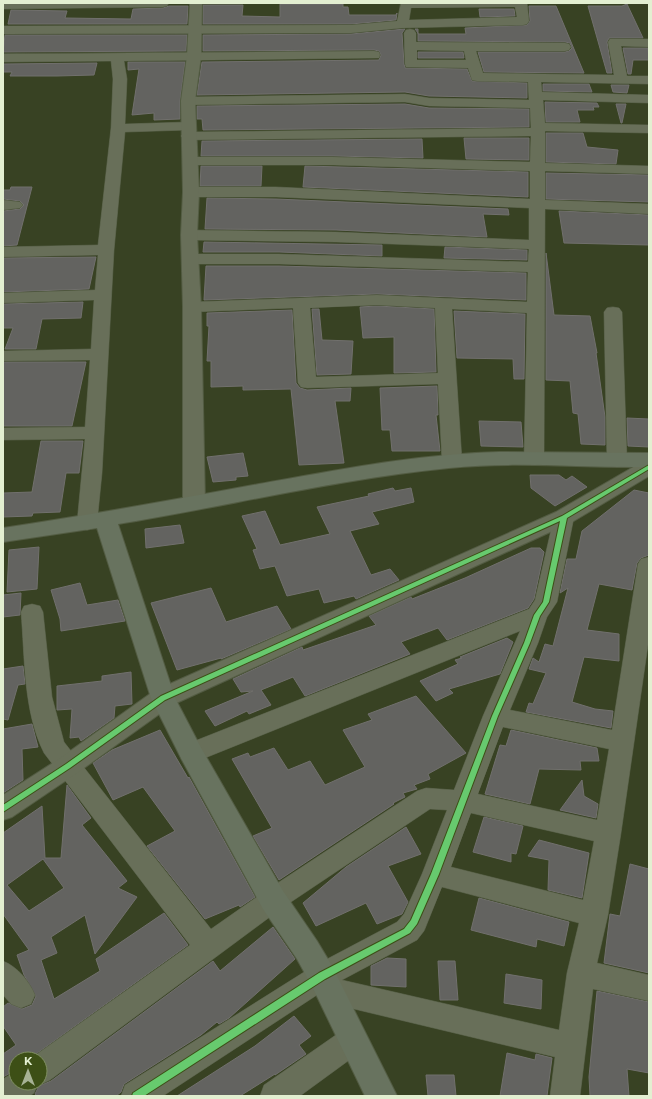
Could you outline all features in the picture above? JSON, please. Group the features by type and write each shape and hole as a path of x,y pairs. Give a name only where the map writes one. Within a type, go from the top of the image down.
{"main road":[{"path":"3,535 96,521 377,470 452,461 534,459 617,461 649,460"},
{"path":"96,521 164,698 191,753 273,900 307,950 325,983 353,1040 374,1093"}],"street":[{"path":"7,15 96,4 163,3"},
{"path":"194,503 192,307 189,236 191,192 188,101 194,56 196,3"},
{"path":"7,15 106,31 406,28 523,21 521,3 406,4 406,28 410,46 411,64 473,64"},
{"path":"96,4 106,31 120,79 118,128 106,250 94,433 96,521"},
{"path":"621,79 614,42 649,43"},
{"path":"410,46 565,47"},
{"path":"469,47 477,77 649,80"},
{"path":"3,58 374,55"},
{"path":"534,79 538,129 534,459"},
{"path":"188,101 405,98 429,102 649,99"},
{"path":"118,128 188,131 649,129"},
{"path":"190,161 333,160 649,170"},
{"path":"191,192 276,192 649,209"},
{"path":"189,236 336,237 536,245"},
{"path":"3,252 106,250"},
{"path":"190,259 280,259 536,267"},
{"path":"3,298 104,295"},
{"path":"192,307 377,300 536,308"},
{"path":"301,302 307,383 447,378"},
{"path":"443,303 452,461"},
{"path":"613,312 617,461"},
{"path":"3,356 99,354"},
{"path":"3,434 94,433"},
{"path":"3,809 68,766 164,698 564,517 649,467"},
{"path":"136,1096 325,983 407,931 414,922 435,874 495,716 527,643 537,615 546,602 564,517"},
{"path":"565,1096 581,973 594,915 608,833 649,564"},
{"path":"32,612 42,710 46,729 53,746 208,947"},
{"path":"191,753 537,615"},
{"path":"495,716 621,742"},
{"path":"48,1064 273,900 426,798 462,801 608,833"},
{"path":"435,874 594,915"},
{"path":"581,973 649,988"},
{"path":"3,974 21,995"},
{"path":"325,983 572,1047"},
{"path":"275,1096 353,1040"}],"building":[{"path":"280,4 343,4 343,7 348,7 349,15 396,15 397,13 396,20 351,24 203,24 203,5 243,5 242,16 280,17"},
{"path":"627,4 643,38 609,38 607,42 612,73 607,73 588,6 622,6"},
{"path":"169,6 188,6 187,24 8,24 11,10 67,11 65,18 131,19 133,9 163,8"},
{"path":"529,6 556,6 584,73 484,72 478,52 565,52 572,48 570,43 418,41 418,34 466,34 465,28 527,25 530,21"},
{"path":"479,9 514,9 515,16 480,17"},
{"path":"405,29 402,33 405,68 467,69 472,81 527,83 527,98 429,96 405,92 197,95 202,62 379,60 381,55 379,51 374,50 203,51 203,35 351,34"},
{"path":"5,35 187,35 186,51 3,52"},
{"path":"623,48 648,48 649,60 633,60 631,74 628,74"},
{"path":"418,52 463,52 464,58 418,58"},
{"path":"128,62 185,62 180,101 180,119 154,120 154,113 132,115 139,69 128,70"},
{"path":"97,63 94,75 57,76 10,76 12,72 3,72 3,64"},
{"path":"543,84 589,84 592,92 543,91"},
{"path":"611,85 629,85 627,93 613,92"},
{"path":"545,102 597,103 599,107 593,107 594,110 577,110 580,122 546,122"},
{"path":"405,104 429,108 529,109 529,127 203,130 202,119 197,119 197,106"},
{"path":"616,104 626,104 622,123 621,123"},
{"path":"546,133 583,133 587,147 618,150 616,164 546,162"},
{"path":"464,138 529,138 529,160 466,159"},
{"path":"422,139 423,158 201,156 202,141"},
{"path":"201,166 262,166 261,186 200,186"},
{"path":"305,166 528,172 528,197 303,187"},
{"path":"546,173 649,175 649,202 546,199"},
{"path":"11,187 32,187 17,245 3,246 3,211 20,209 24,205 20,201 3,199 3,190 10,190"},
{"path":"207,198 276,199 508,209 509,215 483,214 487,237 336,230 205,229"},
{"path":"559,211 649,215 649,245 564,243"},
{"path":"204,242 382,245 382,256 279,252 203,252"},
{"path":"445,247 527,250 527,260 444,258"},
{"path":"546,253 554,315 590,316 597,353 605,417 605,445 581,444 578,414 573,413 570,381 546,380"},
{"path":"96,257 89,289 3,292 3,258"},
{"path":"206,266 279,266 526,273 526,300 377,294 204,300"},
{"path":"83,302 81,318 42,319 36,349 5,349 13,328 3,328 3,304"},
{"path":"377,306 434,309 436,372 394,373 394,337 363,338 360,307"},
{"path":"312,309 319,309 322,340 353,341 351,374 317,375"},
{"path":"292,310 296,383 300,388 307,390 351,388 350,401 335,401 344,463 299,465 291,389 243,390 243,386 211,387 211,361 207,361 209,326 207,326 207,313"},
{"path":"454,311 525,314 524,379 514,379 513,359 457,358"},
{"path":"3,362 86,362 72,426 3,426"},
{"path":"437,386 438,415 436,415 440,451 392,451 390,430 382,430 380,388"},
{"path":"627,418 649,419 649,447 628,446"},
{"path":"479,421 521,422 523,447 481,446"},
{"path":"41,441 83,441 79,473 66,473 60,512 33,513 32,516 3,517 3,493 32,492"},
{"path":"243,453 248,476 236,477 236,480 213,482 207,457"},
{"path":"530,475 559,475 566,480 572,476 587,487 555,506 531,488"},
{"path":"393,488 395,491 411,488 414,502 372,512 379,524 350,531 371,575 390,569 399,580 356,599 354,596 324,603 319,589 287,596 275,566 260,569 253,550 257,549 242,516 265,511 280,545 330,534 317,507 369,496 368,494"},
{"path":"634,490 649,493 649,555 641,558 637,563 632,590 599,584 587,630 619,634 619,661 584,657 572,702 595,709 613,711 611,728 526,712 529,703 533,704 546,673 529,669 533,658 539,662 545,644 553,646 568,588 560,593 567,559 576,559 582,531"},
{"path":"180,525 184,543 146,548 145,529"},
{"path":"39,547 37,589 7,592 9,550"},
{"path":"531,548 540,548 544,552 534,599 528,608 447,640 438,628 401,642 410,654 305,696 293,677 261,690 271,705 249,714 247,711 215,726 205,711 253,691 241,692 233,679 302,647 303,650 376,625 369,616 411,597 412,599 465,578"},
{"path":"80,583 87,605 118,600 125,621 61,631 60,619 51,590"},
{"path":"211,588 226,622 277,606 291,629 221,659 177,670 151,603"},
{"path":"21,593 20,615 3,617 3,595"},
{"path":"507,638 513,642 500,674 449,689 453,693 436,701 420,681 458,664 455,660 462,658 460,657"},
{"path":"23,666 25,684 18,685 8,720 3,719 3,669"},
{"path":"131,672 132,704 115,706 114,718 81,741 79,737 70,738 72,709 57,710 57,686 102,681 102,676"},
{"path":"416,696 466,753 428,774 430,779 414,785 417,789 403,793 405,797 393,803 394,804 279,880 253,836 272,828 232,759 248,753 250,757 274,748 288,770 310,761 325,785 365,767 343,730 372,720 368,714"},
{"path":"32,724 38,747 22,749 23,780 3,793 3,729"},
{"path":"160,730 188,778 189,777 255,897 240,907 239,905 205,919 147,846 175,831 143,787 113,800 93,763 112,750"},
{"path":"511,730 597,748 599,761 580,761 581,770 539,769 530,804 485,794 500,745 506,746"},
{"path":"582,780 584,796 598,804 596,818 560,810"},
{"path":"67,785 91,818 82,825 127,881 118,888 137,897 95,954 85,915 51,937 57,953 41,960 54,999 100,971 96,959 164,913 188,945 40,1051 8,1051 8,1074 3,1077 3,1054 16,1045 3,1026 3,1007 8,1003 22,1009 32,1005 36,996 24,975 17,955 29,950 3,914 3,833 42,806 45,858 61,858","holes":["43,859 64,888 29,911 7,885"]},
{"path":"484,817 523,826 516,854 511,853 511,862 473,852"},
{"path":"406,827 421,854 388,866 408,902 402,914 377,924 366,903 316,926 303,903 346,867"},
{"path":"539,840 589,853 582,898 548,890 549,860 528,856"},
{"path":"630,864 649,869 649,973 604,963 610,914 620,916"},
{"path":"479,898 569,922 564,946 537,939 536,947 471,930"},
{"path":"273,927 295,959 229,1018 219,1024 217,1022 201,1035 124,1084 121,1092 116,1096 37,1096 35,1094 36,1091 48,1091 48,1082 213,961 220,971"},
{"path":"387,958 406,959 406,987 371,985 371,966"},
{"path":"438,961 455,961 458,1000 440,1000"},
{"path":"506,974 542,980 541,1009 504,1003"},
{"path":"597,991 649,1002 649,1073 627,1069 629,1096 590,1096 589,1077"},
{"path":"294,1016 311,1036 299,1045 306,1054 240,1096 177,1096 255,1046"},
{"path":"507,1053 535,1060 536,1054 552,1058 547,1096 500,1096"},
{"path":"426,1075 454,1075 456,1096 428,1096"}],"cycle path":[{"path":"3,809 68,766 163,698 564,517 649,467"},
{"path":"136,1096 322,976 407,931 414,922 435,874 495,716 527,643 537,615 546,602 564,517"}]}
